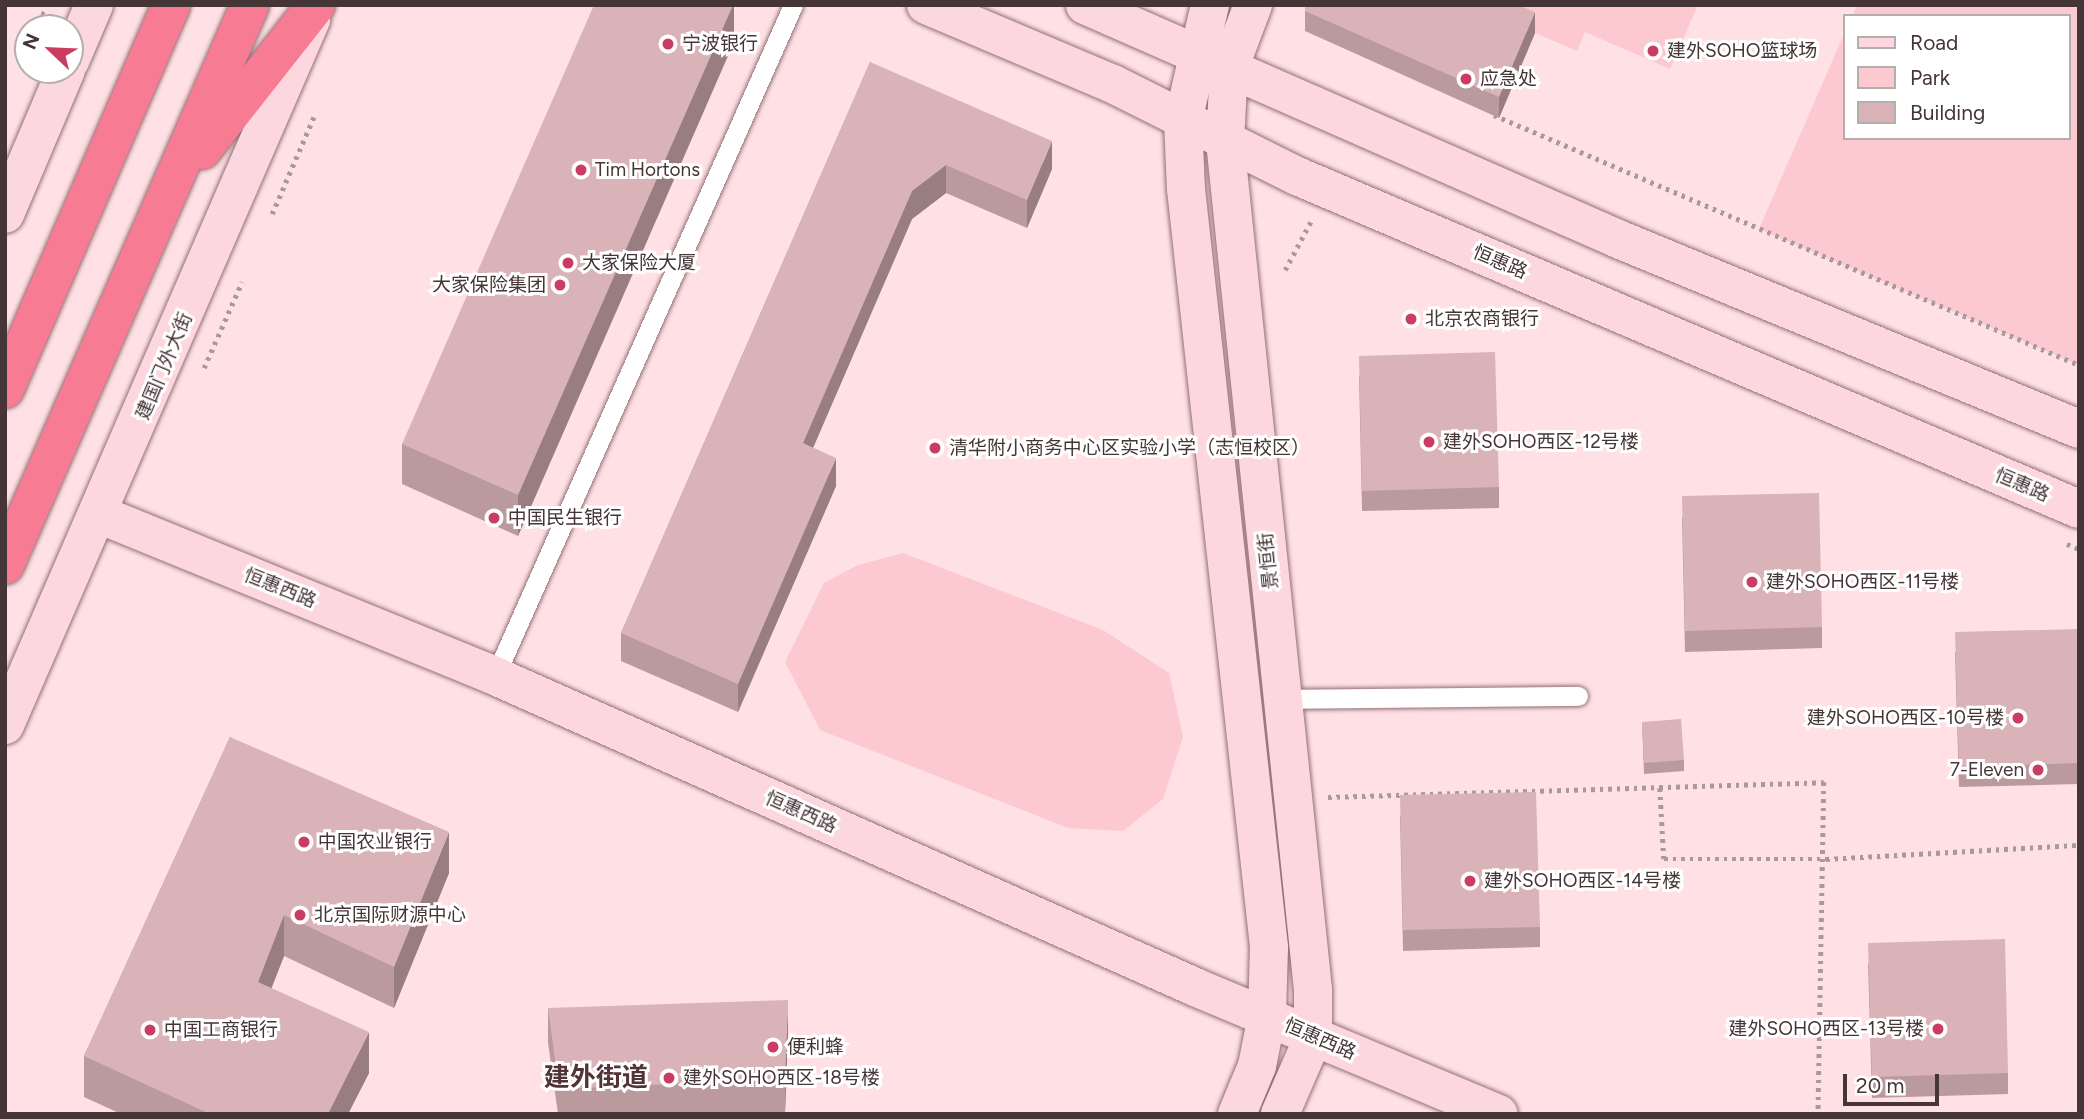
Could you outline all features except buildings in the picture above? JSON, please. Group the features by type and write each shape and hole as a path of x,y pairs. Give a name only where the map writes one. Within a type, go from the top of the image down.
{"highway":[{"path":"5,389 171,5"},
{"path":"5,565 250,5"},
{"path":"168,193 316,5"}],"main road":[{"path":"84,28 94,5"},
{"name":"建国门外大街","path":"5,725 101,515 316,5"},
{"name":"恒惠路","path":"926,5 1225,141 2079,509"},
{"path":"1085,5 1618,239 2079,429"},
{"name":"景恒街","path":"1210,5 1283,699 1312,1038 1280,1114"},
{"name":"景恒街","path":"1237,1114 1257,1066 1267,1016 1269,947 1185,189 1183,121 1214,62 1253,5"},
{"path":"5,214 60,84"},
{"name":"恒惠西路","path":"101,515 495,676 1312,1038 1498,1114"}],"lane":[{"path":"495,676 793,5"},
{"path":"1283,699 1578,696"}],"path":[{"path":"1487,112 2079,365"},
{"path":"272,214 315,114"},
{"path":"204,368 242,282"},
{"path":"1292,798 1824,782 1826,859 1818,1114"},
{"path":"1660,788 1664,859 1826,859 2079,845"}],"shaded area":[{"path":"5,5 2079,5 2079,1114 5,1114"}],"green space":[{"name":"建外SOHO篮球场","path":"1470,5 1698,5 1670,69 1585,32 1577,51"},
{"path":"1857,5 2079,5 2079,365 1759,229 1842,39 1842,140 2070,140 2070,14 1853,14"},
{"path":"903,553 1103,630 1169,673 1183,737 1163,799 1123,831 1068,828 820,730 785,662 824,583 858,565"}],"place":[{"name":"宁波银行","path":"668,44"},
{"name":"建外SOHO篮球场","path":"1653,51"},
{"name":"应急处","path":"1466,79"},
{"name":"Tim Hortons","path":"581,170"},
{"name":"大家保险大厦","path":"568,263"},
{"name":"大家保险集团","path":"560,285"},
{"name":"北京农商银行","path":"1411,319"},
{"name":"建外SOHO西区-12号楼","path":"1429,442"},
{"name":"清华附小商务中心区实验小学（志恒校区）","path":"935,448"},
{"name":"中国民生银行","path":"494,518"},
{"name":"建外SOHO西区-11号楼","path":"1752,582"},
{"name":"建外SOHO西区-10号楼","path":"2018,718"},
{"name":"7-Eleven","path":"2038,770"},
{"name":"中国农业银行","path":"304,842"},
{"name":"建外SOHO西区-14号楼","path":"1470,881"},
{"name":"北京国际财源中心","path":"300,915"},
{"name":"建外SOHO西区-13号楼","path":"1938,1029"},
{"name":"中国工商银行","path":"150,1030"},
{"name":"便利蜂","path":"773,1047"},
{"name":"建外SOHO西区-18号楼","path":"669,1078"}],"district":[{"name":"建外街道","path":"596,1078"}]}
